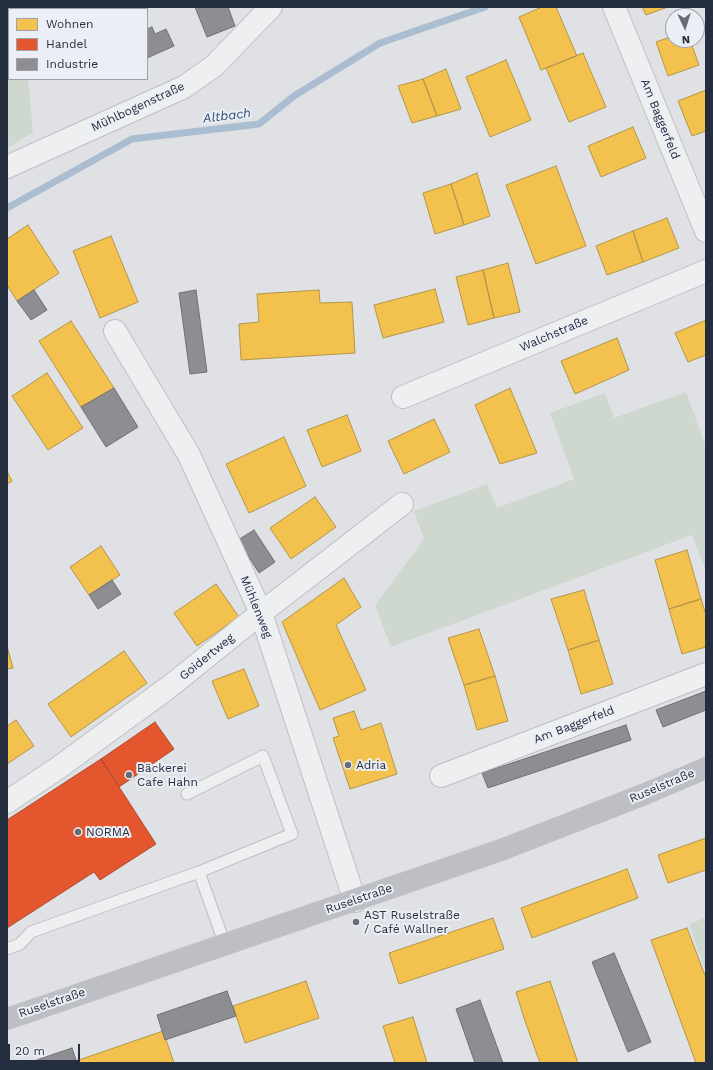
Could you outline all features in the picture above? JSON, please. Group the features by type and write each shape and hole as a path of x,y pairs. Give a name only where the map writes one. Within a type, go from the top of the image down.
{"main road":[{"name":"Ruselstraße","path":"7,1019 501,850 645,794 706,768"}],"street":[{"name":"Mühlbogenstraße","path":"7,167 184,87 214,66 271,7"},
{"name":"Am Baggerfeld","path":"614,7 706,231"},
{"name":"Walchstraße","path":"403,397 706,271"},
{"name":"Mühlenweg","path":"115,331 189,455 261,613 354,901"},
{"name":"Goidertweg","path":"7,802 58,768 157,696 402,504"},
{"name":"Am Baggerfeld","path":"441,776 706,674"}],"lane":[{"path":"7,949 20,944 31,932 199,872 292,834 263,756 187,794"},
{"path":"199,872 225,945"}],"shaded area":[{"path":"7,7 22,7 8,8 8,80 28,80 33,132 7,148"},
{"path":"686,392 706,447 706,571 692,535 391,647 375,605 424,539 414,511 487,484 497,508 574,479 550,413 605,393 614,418"},
{"path":"706,917 706,971 689,925"}],"building: Wohnen":[{"path":"542,7 556,7 577,56 541,70 519,17"},
{"path":"642,7 668,7 665,8 646,15"},
{"path":"665,39 665,48 693,48 699,65 668,76 656,42"},
{"path":"583,53 606,107 569,122 546,68"},
{"path":"506,60 531,120 490,137 466,77"},
{"path":"446,69 461,109 437,116 423,79"},
{"path":"423,79 437,116 412,123 398,86"},
{"path":"706,90 706,131 692,136 678,101"},
{"path":"633,127 646,158 601,177 588,146"},
{"path":"556,166 586,246 536,264 506,185"},
{"path":"477,173 490,216 464,225 451,184"},
{"path":"451,184 464,225 435,234 423,193"},
{"path":"667,218 679,248 643,262 633,231"},
{"path":"28,225 59,273 17,301 7,285 7,239"},
{"path":"633,231 643,262 607,275 596,246"},
{"path":"111,236 138,302 100,318 73,251"},
{"path":"508,263 520,312 494,318 483,270"},
{"path":"483,270 494,318 468,325 456,277"},
{"path":"435,289 444,322 383,338 374,305"},
{"path":"319,290 320,303 352,302 355,353 241,360 239,324 259,322 257,294"},
{"path":"706,320 706,355 688,362 675,333"},
{"path":"71,321 114,388 81,407 39,341"},
{"path":"617,338 629,370 575,394 561,361"},
{"path":"47,373 83,428 48,450 12,396"},
{"path":"510,388 537,453 500,464 475,405"},
{"path":"347,415 361,451 322,467 307,430"},
{"path":"434,419 450,452 404,474 388,441"},
{"path":"284,437 306,486 249,513 226,464"},
{"path":"7,471 12,481 7,484"},
{"path":"315,497 336,527 291,559 270,528"},
{"path":"101,546 120,575 89,595 70,567"},
{"path":"687,550 701,599 669,609 655,560"},
{"path":"344,578 361,607 336,625 366,690 320,710 282,622"},
{"path":"216,584 239,617 197,646 174,613"},
{"path":"584,590 599,640 568,650 551,599"},
{"path":"701,599 706,615 706,647 682,654 669,609"},
{"path":"479,629 495,676 464,685 448,638"},
{"path":"599,640 613,684 581,694 568,650"},
{"path":"7,646 13,668 7,669"},
{"path":"124,651 147,683 71,737 48,704"},
{"path":"244,669 259,706 228,719 212,681"},
{"path":"495,676 508,721 477,730 464,685"},
{"path":"354,711 361,730 381,723 397,774 350,789 333,738 339,736 333,718"},
{"path":"16,720 34,746 7,764 7,726"},
{"path":"706,838 706,870 668,883 658,855"},
{"path":"627,869 638,898 532,938 521,908"},
{"path":"493,918 504,949 399,984 389,953"},
{"path":"687,928 706,978 706,1063 696,1063 651,940"},
{"path":"306,981 319,1018 245,1043 233,1006"},
{"path":"550,981 578,1063 540,1063 524,1018 516,992"},
{"path":"413,1017 427,1063 395,1063 383,1026"},
{"path":"163,1031 174,1063 77,1063 76,1061"}],"building: Handel":[{"path":"155,722 174,749 119,787 101,759"},
{"name":"NORMA","path":"101,759 156,844 100,880 94,872 7,928 7,820"}],"building: Industrie":[{"path":"195,7 228,7 235,26 207,37"},
{"path":"152,27 155,34 166,29 174,46 148,58 148,29"},
{"path":"34,290 47,310 31,320 17,301"},
{"path":"196,290 207,372 190,374 179,293"},
{"path":"114,388 138,427 106,447 81,407"},
{"path":"254,530 275,562 259,573 238,540"},
{"path":"112,580 121,594 98,609 89,595"},
{"path":"706,691 706,710 663,727 656,710"},
{"path":"626,725 631,740 488,788 482,773"},
{"path":"614,953 651,1042 628,1052 592,962"},
{"path":"227,991 236,1016 165,1040 157,1015"},
{"path":"480,1000 503,1063 475,1063 456,1009"},
{"path":"72,1048 77,1063 28,1063"}],"waterway":[{"name":"Altbach","path":"7,208 132,139 259,124 294,96 380,43 485,7"}],"place":[{"name":"Adria","path":"348,765"},
{"name":"Bäckerei Cafe Hahn","path":"129,775"},
{"name":"NORMA","path":"78,832"},
{"name":"AST Ruselstraße / Café Wallner","path":"356,922"}]}
